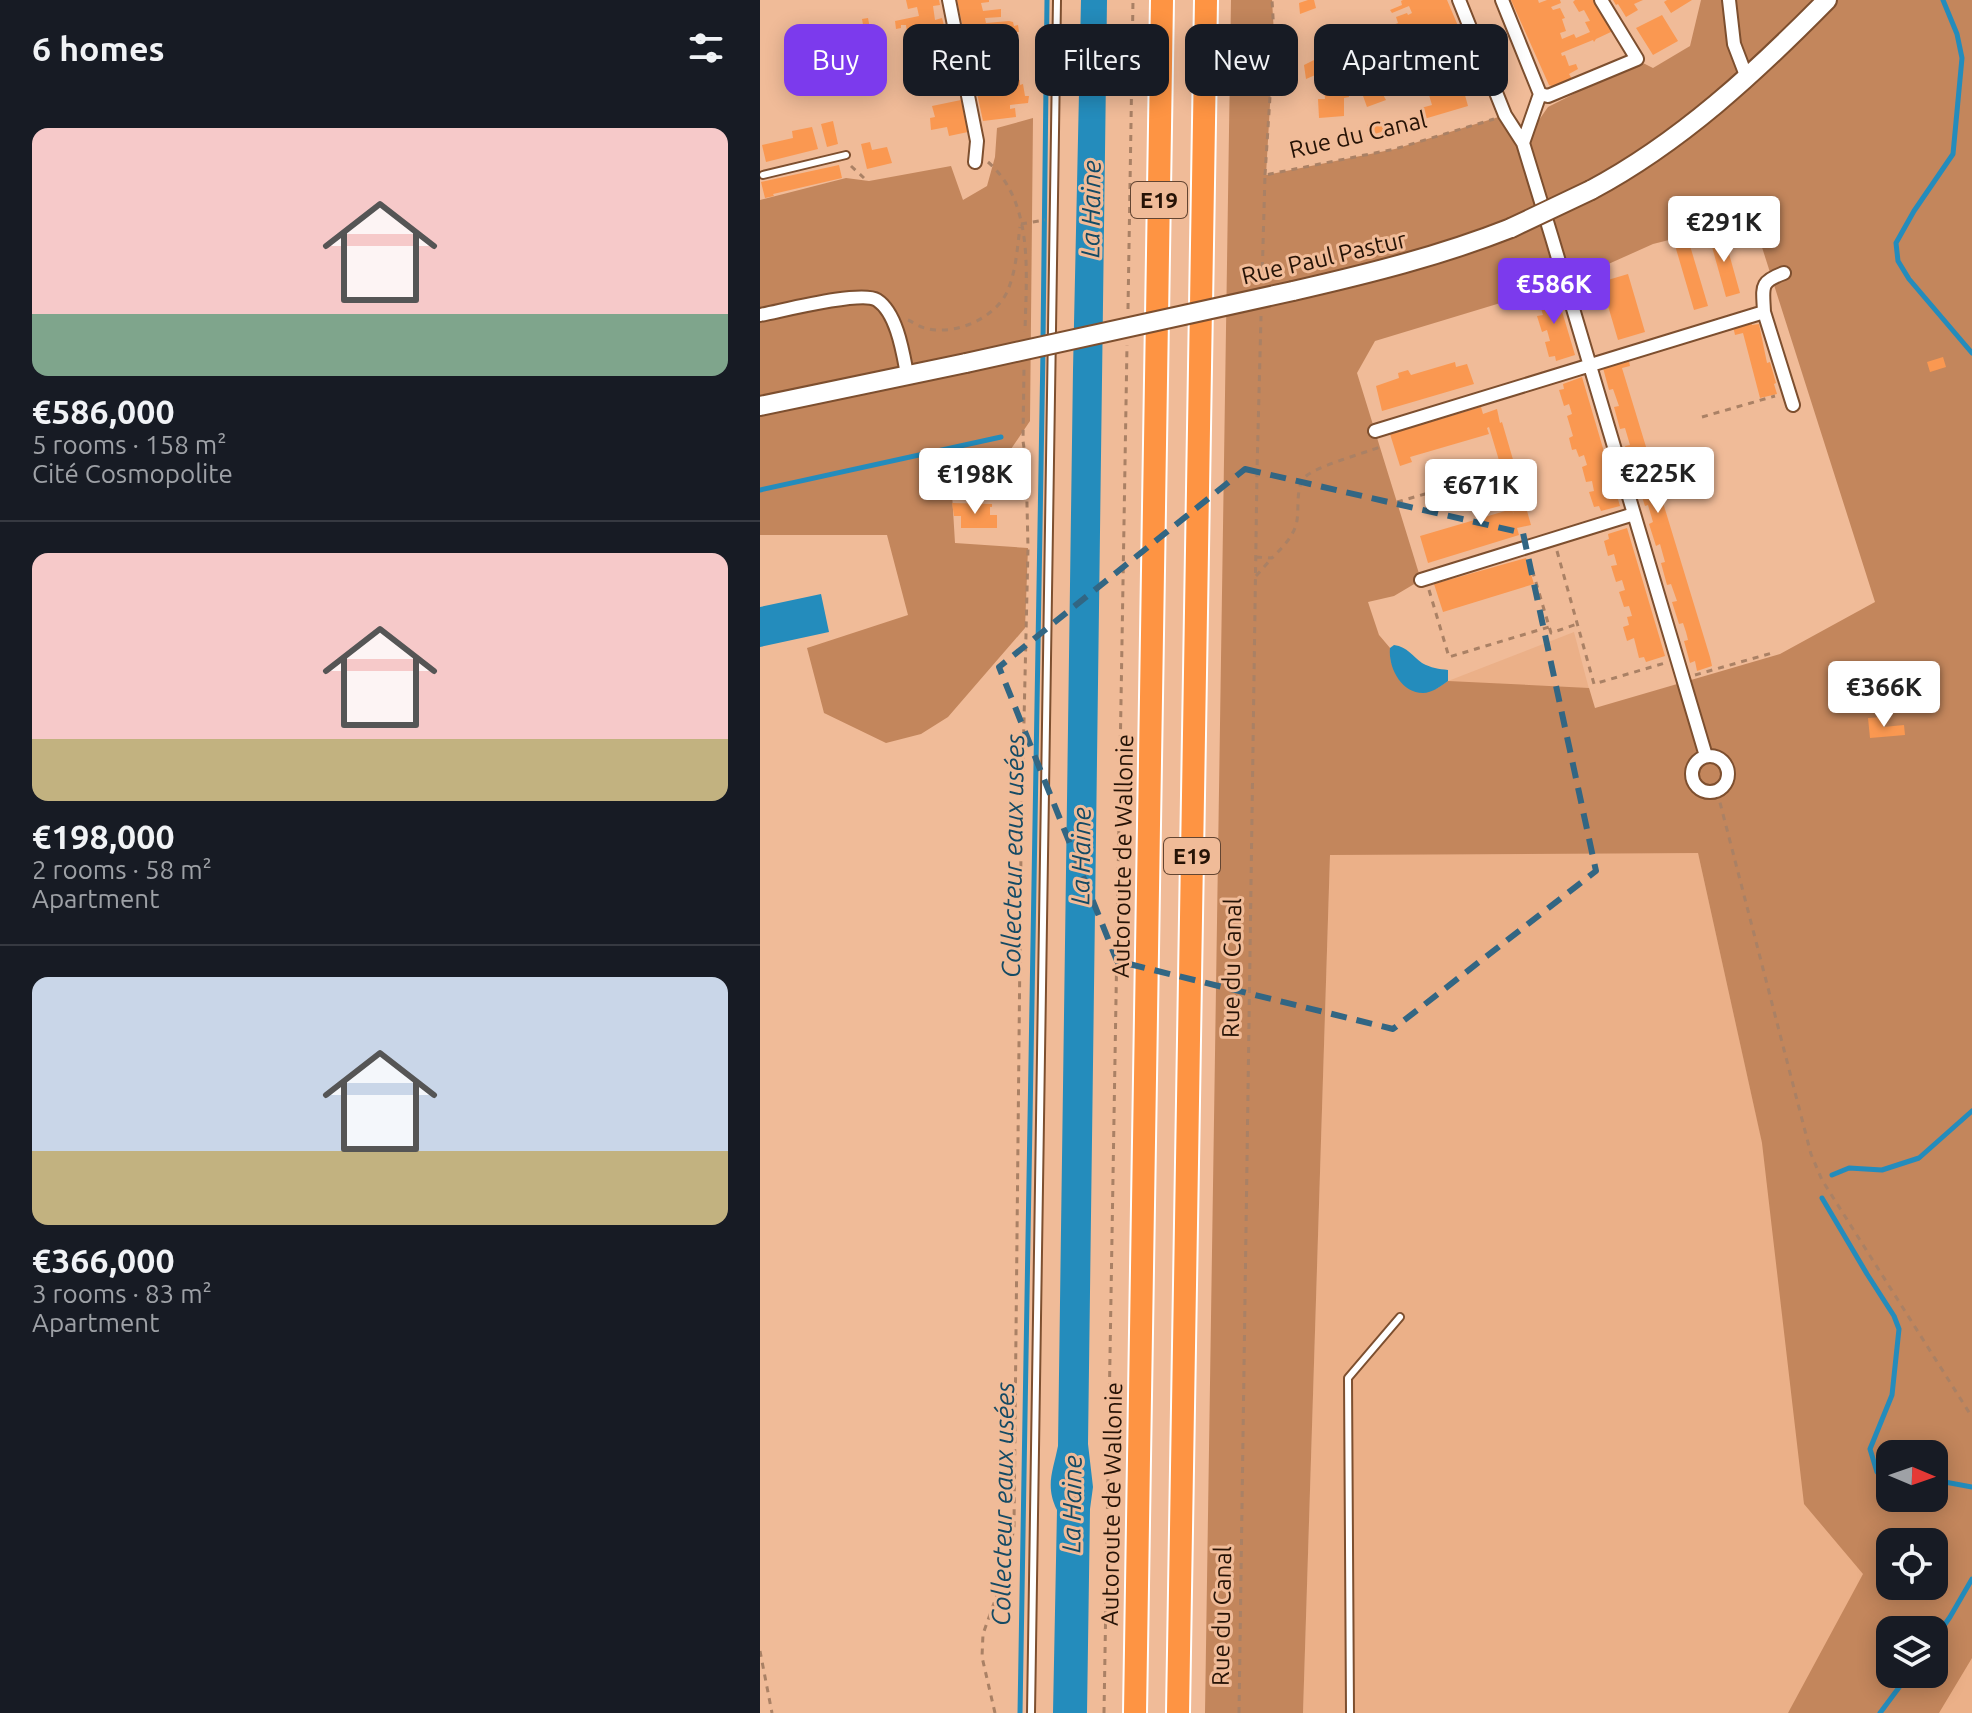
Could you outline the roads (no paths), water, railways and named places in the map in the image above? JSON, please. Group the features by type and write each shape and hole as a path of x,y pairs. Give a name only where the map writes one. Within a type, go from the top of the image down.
{"highway":[{"name":"Autoroute de Wallonie","path":"1135,1713 1162,0"},
{"name":"E19","path":"1178,1713 1206,0"}],"main road":[{"name":"Rue Paul Pastur","path":"760,406 1293,291 1467,246 1620,175 1672,139 1747,78 1827,0"}],"street":[{"path":"949,0 977,141 975,162"},
{"path":"1459,0 1505,115 1523,143 1706,756"},
{"path":"1502,0 1544,95"},
{"path":"1523,143 1544,95 1637,59 1601,0"},
{"path":"1729,0 1734,44 1747,78"},
{"path":"1784,273 1770,278 1765,284 1764,312 1793,405"},
{"path":"760,315 858,296 876,299 885,307 898,333 907,374"},
{"path":"1375,431 1764,312"},
{"path":"1423,579 1634,514"},
{"path":"1706,756 1723,761 1728,771 1726,784 1717,791 1705,791 1693,779 1693,768 1706,756"}],"lane":[{"path":"1031,1713 1057,0"},
{"path":"763,175 846,155"},
{"path":"1350,1713 1348,1378 1400,1317"}],"water":[{"path":"1081,0 1107,0 1107,24 1080,24"},
{"name":"La Haine","path":"1079,96 1106,96 1088,1444 1093,1487 1090,1509 1087,1713 1053,1713 1057,1510 1051,1486 1058,1446"},
{"path":"821,594 829,632 760,647 760,607"},
{"path":"1394,645 1425,665 1448,670 1448,681 1426,693 1408,689 1391,663 1390,648"}],"waterway":[{"name":"Collecteur eaux usées","path":"1043,340 1047,0"},
{"path":"1943,0 1957,34 1962,58 1953,154 1896,243 1898,261 1909,279 1972,353"},
{"name":"Collecteur eaux usées","path":"1020,1713 1043,350"},
{"path":"760,490 1001,437"},
{"path":"1832,1175 1849,1168 1882,1170 1919,1158 1972,1111"},
{"path":"1822,1198 1899,1329 1892,1395 1870,1449 1876,1469"},
{"path":"1948,1483 1972,1487"},
{"path":"1948,1620 1972,1579"},
{"path":"1880,1713 1899,1688"}]}
